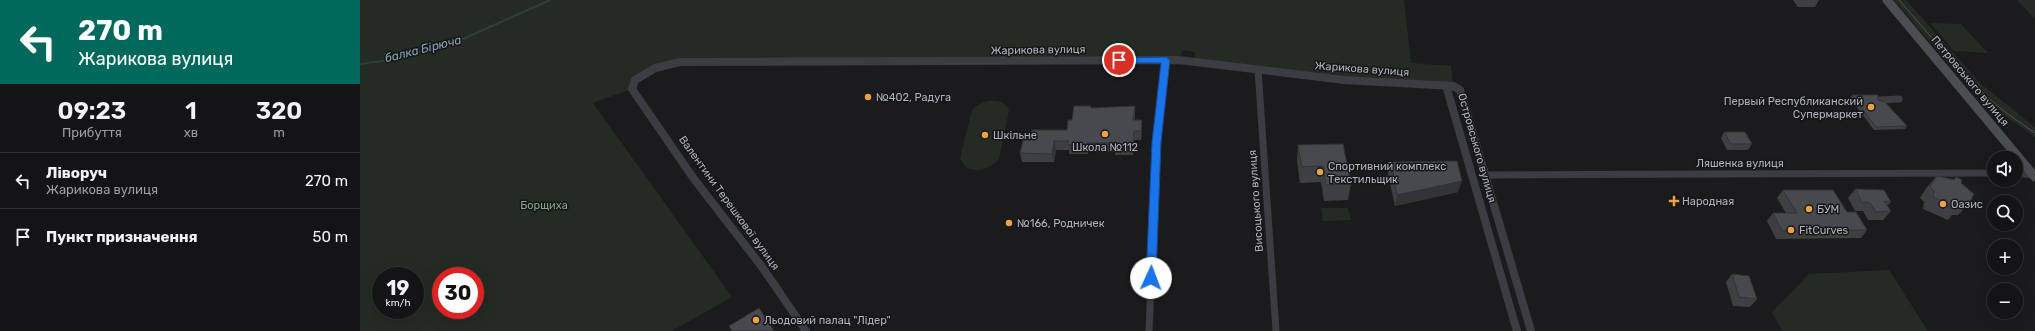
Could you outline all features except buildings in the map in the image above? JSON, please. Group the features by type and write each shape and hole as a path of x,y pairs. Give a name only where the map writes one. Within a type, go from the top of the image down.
{"main road":[{"name":"Петровського вулиця","path":"1887,0 2034,175"}],"street":[{"path":"1149,331 1156,142 1166,60"},
{"name":"Жарикова вулиця","path":"632,89 635,80 655,68 680,62 1166,60 1344,80 1454,86"},
{"name":"Висоцького вулиця","path":"1258,70 1276,331"},
{"name":"Островського вулиця","path":"1517,331 1447,89 1454,86 1460,90 1532,331"},
{"name":"Валентини Терешкової вулиця","path":"632,89 694,179 771,279 777,291 806,331"},
{"path":"1880,100 1900,99"},
{"name":"Ляшенка вулиця","path":"1486,175 1987,173"},
{"path":"2023,174 2034,175"}],"green space":[{"name":"Борщиха","path":"360,0 1404,0 1411,63 1451,66 1453,86 1195,64 1195,52 1183,50 1179,60 680,62 635,80 632,89 593,103 732,297 672,331 360,331"},
{"path":"1894,0 1906,0 1981,84 2035,127 2035,137 2001,113 1966,84"},
{"path":"2017,0 2035,0 2035,19"},
{"path":"1930,23 1961,24 1988,53 1954,51"},
{"name":"Шкільне","path":"987,101 1003,103 1009,111 999,159 990,167 973,170 963,164 960,158 972,110 976,106"},
{"path":"1321,208 1348,208 1351,220 1323,221"},
{"path":"1889,270 1928,331 1782,331 1772,312 1809,274"}],"waterway":[{"name":"балка Бірюча","path":"360,64 389,60 454,43 550,0"}],"tram line":[{"path":"1899,0 1973,85 2005,112 2035,133"}],"place":[{"name":"№402, Радуга","path":"868,97"},
{"name":"Первый Республиканский Супермаркет","path":"1871,107"},
{"name":"Школа №112","path":"1105,134"},
{"name":"Шкільне","path":"985,135"},
{"name":"Спортивний комплекс Текстильщик","path":"1320,172"},
{"name":"Народная","path":"1674,201"},
{"name":"Оазис","path":"1943,204"},
{"name":"БУМ","path":"1809,209"},
{"name":"№166, Родничек","path":"1009,223"},
{"name":"FitCurves","path":"1791,230"},
{"name":"Льодовий палац \"Лідер\"","path":"756,320"}],"route":[{"path":"1119,60 1166,60 1156,142 1151,278"}]}
